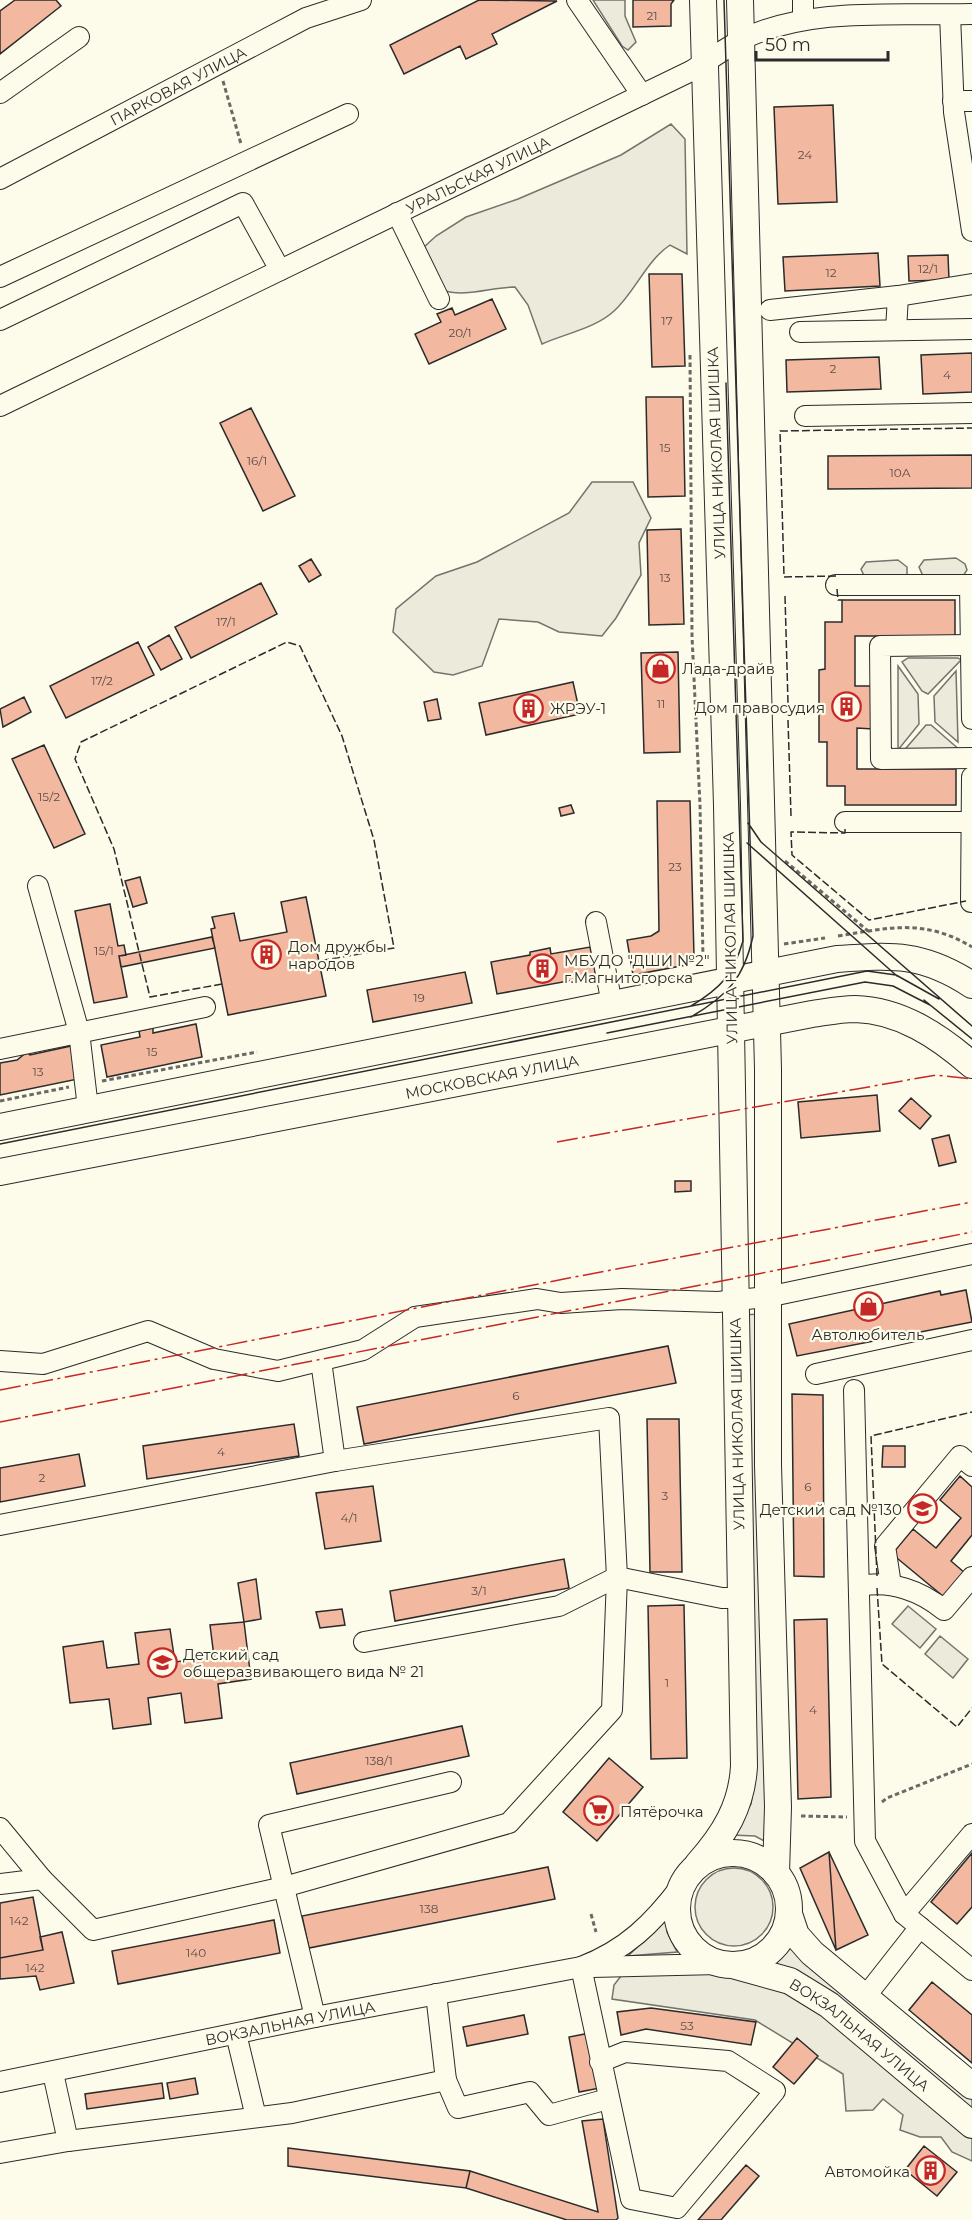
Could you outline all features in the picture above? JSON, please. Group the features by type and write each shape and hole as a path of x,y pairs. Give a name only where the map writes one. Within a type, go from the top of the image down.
{"main road":[{"name":"УЛИЦА НИКОЛАЯ ШИШКА","path":"698,1864 732,1818 743,1784 731,981 703,0"},
{"name":"УЛИЦА НИКОЛАЯ ШИШКА","path":"740,0 766,1023 768,1466 778,1807 776,1873"},
{"path":"0,1127 87,1096 612,1004 837,959 889,955 924,961 953,973 972,985"},
{"name":"МОСКОВСКАЯ УЛИЦА","path":"0,1172 732,1029 855,1009 906,1019 953,1048 972,1065"},
{"path":"731,1852 748,1855 764,1862 776,1873 786,1889 789,1914 782,1936 766,1955 752,1962 727,1965 704,1958 691,1947 682,1934 677,1918 676,1901 681,1886 698,1864 714,1856 731,1852"},
{"name":"ВОКЗАЛЬНАЯ УЛИЦА","path":"789,1914 796,1935 803,1943 972,2086"},
{"name":"ВОКЗАЛЬНАЯ УЛИЦА","path":"727,1965 790,1981 829,2005 972,2125"}],"street":[{"name":"ПАРКОВАЯ УЛИЦА","path":"0,179 306,18 360,0"},
{"path":"577,0 642,95"},
{"path":"803,0 803,20"},
{"name":"УРАЛЬСКАЯ УЛИЦА","path":"0,406 642,95 706,62 741,40 803,20 972,14"},
{"path":"950,15 963,101 972,231"},
{"path":"0,93 79,37"},
{"path":"0,277 348,114"},
{"path":"0,320 243,203 280,270"},
{"path":"397,213 439,299"},
{"path":"770,310 898,296 972,284"},
{"path":"896,330 898,296"},
{"path":"800,332 972,329"},
{"path":"805,416 972,413"},
{"path":"836,585 971,585 972,719"},
{"path":"971,645 880,646 881,759 972,758"},
{"path":"971,902 972,777"},
{"path":"845,822 972,822"},
{"path":"38,886 79,1032 87,1096"},
{"path":"596,922 612,1004"},
{"path":"0,1049 205,1007"},
{"path":"0,1361 43,1364 148,1331 214,1359 278,1371 363,1350 415,1317 537,1299 561,1303 622,1299 735,1301 767,1297 972,1254"},
{"path":"816,1374 972,1340"},
{"path":"321,1360 335,1461"},
{"path":"854,1389 861,1586 865,1841 904,1914 972,1970"},
{"path":"0,1525 335,1461 609,1418 617,1577 612,1710 509,1823 284,1887 93,1930 42,1879 0,1828"},
{"path":"891,1585 885,1546 960,1456 972,1466"},
{"path":"364,1642 559,1606 617,1577 722,1598 740,1598"},
{"path":"861,1586 877,1582 926,1595 944,1610 972,1577"},
{"path":"315,2017 269,1826 451,1782"},
{"path":"904,1914 972,1834"},
{"path":"0,1884 42,1879"},
{"name":"ВОКЗАЛЬНАЯ УЛИЦА","path":"0,2082 53,2073 315,2017 581,1966 601,1960 636,1937 655,1919 681,1886"},
{"path":"865,1997 920,1927"},
{"name":"ВОКЗАЛЬНАЯ УЛИЦА","path":"581,1966 727,1965"},
{"path":"581,1966 600,2062 631,2199 677,2208 775,2091 728,2061 625,2052 600,2062"},
{"path":"436,1994 446,2080 458,2108 530,2092 549,2115 608,2099"},
{"path":"236,2034 256,2117"},
{"path":"53,2073 68,2141"},
{"path":"0,2153 68,2141 292,2113 446,2080"}],"path":[{"path":"219,65 246,160"},
{"path":"690,507 703,958 694,969"},
{"path":"782,858 868,931"},
{"path":"0,1101 87,1096 259,1051"},
{"path":"801,1816 864,1816 887,1798 972,1764"},
{"path":"591,1914 596,1932"}],"shaded area":[{"path":"593,0 625,0 625,16 636,42 628,50 622,46"},
{"path":"671,124 685,139 687,254 670,245 654,259 621,303 607,317 542,344 528,305 515,287 469,293 442,290 422,249 436,236 466,217 518,199 621,155"},
{"path":"592,482 633,482 651,518 639,543 641,575 616,618 602,636 559,632 538,622 499,619 482,666 453,675 434,672 393,632 396,609 436,576 477,562 569,513"},
{"path":"956,558 965,564 967,570 963,576 923,576 919,567 924,560"},
{"path":"898,560 907,567 907,576 865,578 861,569 866,562"},
{"path":"908,658 958,658 961,660 928,694 922,691 902,662"},
{"path":"898,666 918,694 919,724 898,750"},
{"path":"956,671 958,742 935,722 934,696"},
{"path":"926,725 931,725 961,751 901,754"},
{"path":"760,1314 766,1842 755,1836 732,1835 751,1804 754,1782 742,1315"},
{"path":"908,1606 936,1629 920,1648 892,1624"},
{"path":"940,1636 968,1659 953,1678 925,1654"},
{"path":"734,1868 749,1871 762,1879 770,1892 773,1907 770,1922 762,1935 749,1943 734,1946 719,1943 706,1935 698,1922 695,1907 698,1892 706,1879 719,1871"},
{"path":"667,1918 667,1932 677,1952 628,1956"},
{"path":"789,1939 972,2093 972,2116 764,1963"},
{"path":"712,1972 758,1980 819,2008 972,2131 972,2161 952,2152 941,2137 920,2137 900,2130 903,2115 883,2099 873,2110 846,2111 843,2074 755,2020 612,1999 614,1985 621,1976"}],"building":[{"path":"15,0 56,0 61,6 0,54 0,11"},
{"path":"479,0 557,1 492,34 497,44 466,59 460,46 404,74 390,45"},
{"path":"633,0 674,0 671,4 671,26 633,27"},
{"path":"833,105 837,202 778,204 774,107"},
{"path":"878,253 880,286 785,291 783,257"},
{"path":"948,255 949,280 909,281 908,256"},
{"path":"649,274 682,274 685,366 652,367"},
{"path":"492,299 506,329 429,364 415,334 441,322 437,314 452,308 455,315"},
{"path":"972,353 972,392 923,394 921,355"},
{"path":"879,357 881,389 787,392 786,360"},
{"path":"646,397 683,397 685,496 648,497"},
{"path":"251,408 295,496 263,511 220,423"},
{"path":"972,455 972,488 828,489 828,456"},
{"path":"681,529 684,624 649,625 647,530"},
{"path":"311,559 321,575 309,582 299,566"},
{"path":"261,583 277,614 191,658 175,627"},
{"name":"Дом правосудия","path":"842,600 955,600 955,636 855,636 855,686 872,686 873,729 857,728 857,769 956,769 956,805 845,805 845,786 827,786 827,742 819,742 819,670 825,669 825,622 842,622"},
{"path":"169,635 182,659 161,670 148,647"},
{"path":"138,642 154,675 66,718 50,686"},
{"path":"678,652 680,752 644,753 641,653"},
{"name":"ЖРЭУ-1","path":"573,682 580,714 486,735 479,703"},
{"path":"24,697 31,712 3,727 0,709"},
{"path":"437,699 441,719 428,721 424,702"},
{"path":"44,745 85,834 54,848 12,759"},
{"path":"657,801 690,801 694,956 686,965 633,975 627,940 651,936 659,931"},
{"path":"571,805 574,813 561,816 559,808"},
{"path":"140,877 147,903 133,907 125,881"},
{"name":"Дом дружбы народов","path":"306,897 326,996 228,1015 211,929 215,928 212,917 234,913 240,941 287,932 281,902"},
{"path":"110,904 118,946 124,945 126,955 119,956 127,997 94,1003 75,911"},
{"path":"212,937 215,948 121,967 119,956"},
{"name":"МБУДО \"ДШИ №2\" г.Магнитогорска","path":"590,947 596,976 497,994 491,962 530,955 530,952 550,948 551,954"},
{"path":"465,972 472,1003 373,1022 367,990"},
{"path":"196,1024 202,1057 107,1077 101,1045 140,1037 139,1031 153,1028 153,1033"},
{"path":"71,1046 78,1079 0,1095 0,1063 17,1060 27,1052 30,1055"},
{"path":"877,1095 880,1131 801,1138 798,1102"},
{"path":"911,1098 931,1116 920,1129 899,1111"},
{"path":"949,1135 956,1162 939,1166 932,1139"},
{"path":"675,1181 691,1181 691,1191 675,1192"},
{"path":"966,1290 972,1322 797,1356 789,1324 940,1291 941,1295"},
{"path":"668,1346 676,1383 364,1444 357,1407"},
{"path":"792,1394 823,1395 824,1577 794,1576"},
{"path":"647,1419 679,1419 682,1572 650,1572"},
{"path":"294,1424 299,1456 147,1479 143,1446"},
{"path":"883,1446 905,1446 905,1467 882,1467"},
{"path":"79,1454 85,1486 0,1502 0,1468"},
{"path":"960,1476 972,1487 972,1535 951,1561 965,1573 944,1597 892,1554 913,1529 936,1548 961,1518 940,1500"},
{"path":"373,1486 381,1541 325,1549 316,1493"},
{"path":"564,1559 569,1588 395,1621 390,1591"},
{"path":"256,1579 261,1619 244,1622 238,1583"},
{"path":"684,1605 687,1758 651,1759 648,1606"},
{"path":"342,1609 345,1625 320,1628 316,1612"},
{"path":"827,1619 831,1797 798,1799 794,1620"},
{"path":"244,1622 251,1679 218,1684 222,1718 185,1723 181,1693 148,1698 151,1724 113,1729 109,1699 70,1703 63,1647 103,1641 107,1668 139,1664 135,1633 170,1629 175,1662 214,1657 210,1625"},
{"path":"462,1726 469,1756 297,1794 290,1763"},
{"path":"609,1758 643,1787 597,1841 563,1812"},
{"path":"829,1852 868,1935 836,1950"},
{"path":"829,1852 836,1950 800,1868"},
{"path":"972,1853 972,1907 957,1924 931,1902"},
{"path":"548,1867 555,1899 309,1948 302,1916"},
{"path":"33,1897 43,1950 0,1958 0,1903"},
{"path":"274,1920 280,1953 118,1984 112,1951"},
{"path":"62,1932 74,1983 40,1990 36,1976 0,1979 0,1958 43,1950 40,1937"},
{"path":"932,1982 972,2015 972,2063 909,2010"},
{"path":"651,2008 756,2022 751,2045 646,2029 621,2035 617,2012"},
{"path":"524,2015 528,2034 467,2046 463,2027"},
{"path":"590,2033 600,2088 579,2092 569,2037"},
{"path":"797,2038 818,2056 794,2084 773,2067"},
{"path":"195,2078 198,2094 170,2099 167,2083"},
{"path":"162,2083 164,2098 87,2109 85,2094"},
{"path":"603,2119 618,2218 616,2220 567,2220 466,2188 470,2171 598,2212 582,2121"},
{"name":"Автомойка","path":"924,2146 957,2172 937,2196 905,2170"},
{"path":"288,2148 470,2171 466,2188 288,2166"},
{"path":"746,2165 759,2176 721,2220 698,2220"}],"tram line":[{"path":"691,1017 715,1001 739,975 753,936 724,0"},
{"path":"691,1006 725,979 735,963 743,941 726,383"},
{"path":"748,823 761,842 972,1026"},
{"path":"747,843 897,976"},
{"path":"0,1144 867,971 896,975 939,999"},
{"path":"607,1033 865,982 893,986 930,1005"},
{"path":"924,1000 972,1039"}],"fence":[{"path":"836,576 784,577 780,431 972,428"},
{"path":"837,589 838,600 842,600"},
{"path":"785,596 788,703"},
{"path":"222,984 150,997 114,849 75,759 81,742 287,642 300,646 342,736 374,840 394,948 319,961"},
{"path":"788,720 791,816"},
{"path":"845,829 845,833 791,832 792,855 869,920 966,901"},
{"path":"877,1576 871,1436 972,1412"},
{"path":"877,1588 882,1664 957,1727 972,1708"}],"power":[{"path":"557,1142 936,1075 972,1079"},
{"path":"0,1390 569,1278 972,1202"},
{"path":"0,1422 972,1232"}],"place":[{"name":"Лада-драйв","path":"661,668"},
{"name":"Дом правосудия","path":"846,707"},
{"name":"ЖРЭУ-1","path":"529,708"},
{"name":"Дом дружбы народов","path":"267,955"},
{"name":"МБУДО \"ДШИ №2\" г.Магнитогорска","path":"543,969"},
{"name":"Автолюбитель","path":"868,1307"},
{"name":"Детский сад №130","path":"923,1509"},
{"name":"Детский сад общеразвивающего вида № 21","path":"162,1663"},
{"name":"Пятёрочка","path":"599,1811"},
{"name":"Автомойка","path":"931,2171"}]}
